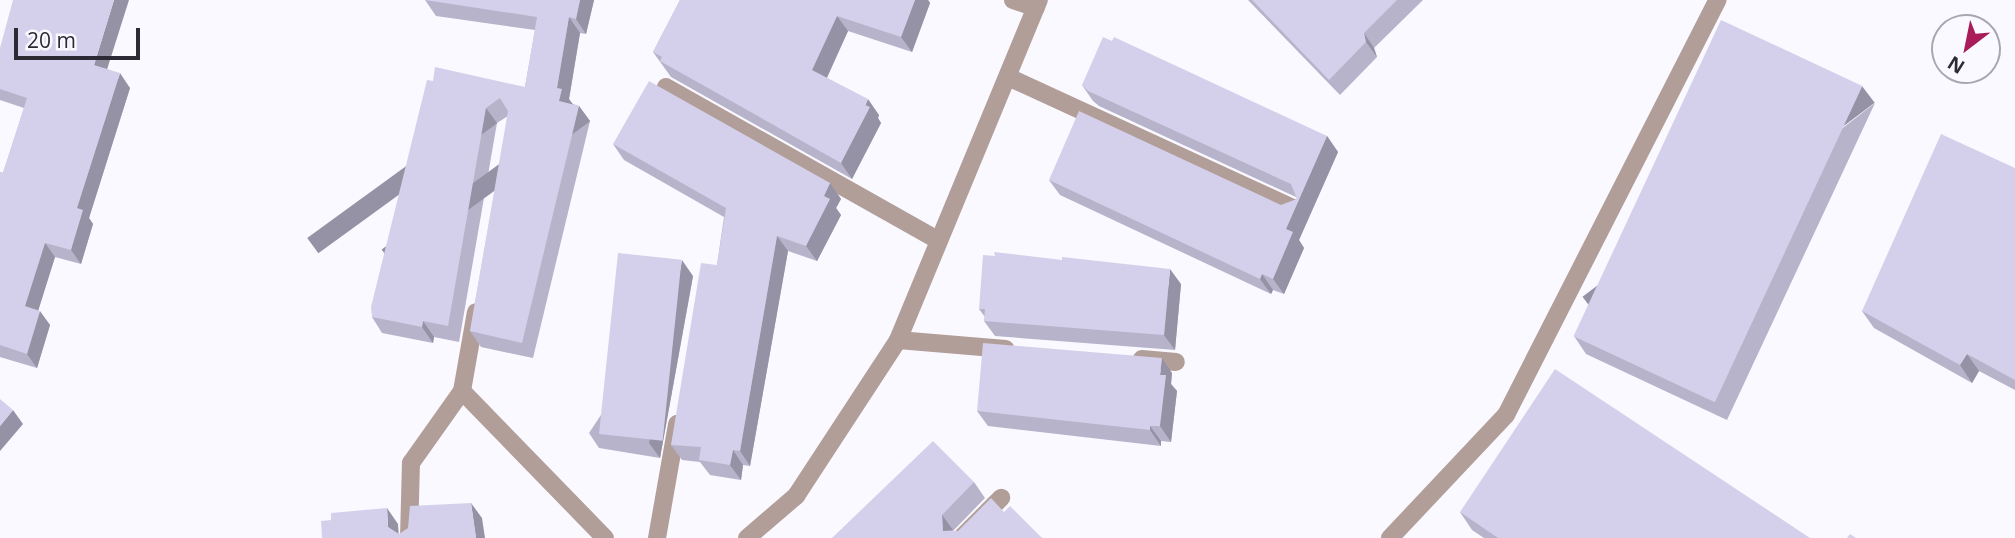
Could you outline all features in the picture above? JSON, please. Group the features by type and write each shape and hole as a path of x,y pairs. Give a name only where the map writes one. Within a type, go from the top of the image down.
{"street":[{"path":"747,538 796,496 898,340 1038,4 1013,0"},
{"path":"1390,538 1506,415 1717,0"},
{"path":"1008,77 1297,210"},
{"path":"666,87 939,241"},
{"path":"409,538 411,463 462,391 478,298"},
{"path":"898,340 1023,350"},
{"path":"1120,358 1176,362"},
{"path":"462,391 604,538"},
{"path":"657,538 681,404"},
{"path":"961,538 1001,498"}],"building":[{"path":"13,0 114,0 94,65 120,73 77,208 83,210 71,250 45,243 25,306 40,311 27,354 0,345 0,172 3,173 27,98 0,89 0,48"},
{"path":"425,0 580,0 576,19 569,17 557,88 562,89 559,101 579,106 522,343 470,331 508,111 500,98 486,108 448,326 423,321 422,327 372,317 371,307 427,80 433,81 435,67 525,87 537,17"},
{"path":"680,0 915,0 901,37 837,16 812,70 868,99 865,105 870,107 841,163 660,61 662,57 653,52"},
{"path":"1252,0 1397,0 1364,33 1366,42 1329,80"},
{"path":"1721,20 1862,86 1715,402 1574,336"},
{"path":"1103,37 1112,41 1114,37 1327,136 1286,229 1293,232 1273,279 1262,274 1260,279 1049,180 1079,111 1281,205 1297,199 1291,184 1088,91 1082,85"},
{"path":"649,81 830,183 824,196 830,199 806,246 777,236 740,451 733,450 730,465 699,460 701,447 671,445 701,263 717,265 726,208 613,144"},
{"path":"1941,134 2015,168 2015,380 1967,354 1960,365 1862,311"},
{"path":"994,252 1170,269 1164,335 984,321 985,309 979,309 983,255 995,256"},
{"path":"618,253 682,260 663,441 599,434"},
{"path":"983,343 1162,358 1160,375 1166,375 1160,426 1150,426 1150,430 977,411"},
{"path":"1555,369 1810,538 1498,538 1460,512"},
{"path":"0,399 13,410 0,426"},
{"path":"933,441 974,482 942,515 943,531 958,531 991,498 1004,512 1010,506 1042,538 832,538"},
{"path":"471,503 476,538 322,538 321,521 331,520 331,513 387,508 388,527 399,534 408,528 410,506"}]}
